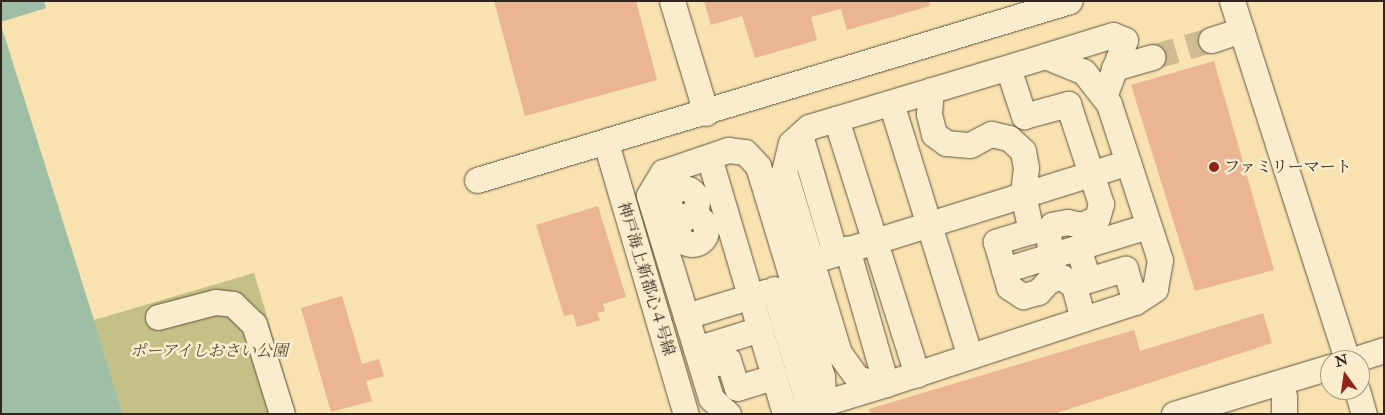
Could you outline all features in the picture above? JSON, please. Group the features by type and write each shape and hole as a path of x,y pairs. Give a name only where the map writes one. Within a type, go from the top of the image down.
{"street":[{"path":"672,1 706,113"},
{"path":"477,180 606,144 1070,1"},
{"path":"1232,1 1345,350"},
{"path":"1211,40 1241,30"},
{"path":"886,384 858,379 839,353 784,171 791,143 809,127 1008,68 1113,34 1125,40 1104,97"},
{"path":"709,157 785,414 812,407 1135,302 1155,289 1160,260 1128,162 1104,97 1084,72 1045,56"},
{"path":"1114,68 1152,57"},
{"path":"1008,68 1024,116 1068,104 1101,204 1097,218 1082,225 1067,222 1052,225 1048,235 1051,254"},
{"path":"931,90 929,114 934,134 946,143 970,145 992,134 1009,138 1023,151 1026,168 1023,194 1031,231 996,242 1009,287 1023,296 1038,292 1049,280 1062,276 1074,286 1083,319"},
{"path":"890,103 970,356"},
{"path":"836,119 917,374"},
{"path":"800,135 886,384"},
{"name":"神戸海上新都心４号線","path":"606,144 686,414"},
{"path":"728,414 711,398 649,195 653,183 674,179 709,157 728,150 745,152 758,166 812,407"},
{"path":"811,261 1128,162"},
{"path":"674,179 697,197 697,206 687,217"},
{"path":"1004,270 1051,254 1148,226"},
{"path":"1078,247 1088,280 1125,269 1135,302"},
{"path":"686,316 784,286"},
{"path":"158,317 215,302 233,304 254,324 282,414"},
{"path":"699,358 760,329"},
{"path":"1370,355 1384,350"},
{"path":"699,358 728,360 737,388 774,377"},
{"path":"1174,414 1320,370"},
{"path":"1360,400 1364,414"}],"green space":[{"name":"ポーアイしおさい公園","path":"254,273 296,414 123,414 94,320"}],"shaded area":[{"path":"1,1 44,1 46,8 1,22"},
{"path":"1,25 94,320 123,414 1,414"}],"building":[{"path":"494,1 636,1 657,80 525,116"},
{"path":"704,1 929,1 930,6 847,30 841,9 811,17 817,40 755,58 742,16 711,25"},
{"path":"1214,61 1274,270 1195,291 1131,85"},
{"path":"598,206 626,297 603,304 605,311 597,313 600,320 577,327 573,314 564,316 536,225"},
{"path":"342,296 362,364 379,359 384,376 366,381 372,401 331,412 301,308"},
{"path":"1263,313 1272,343 1054,414 870,414 869,409 1134,330 1140,351"}],"tunnel":[{"path":"1152,57 1211,40"}],"place":[{"name":"ファミリーマート","path":"1214,167"}]}
